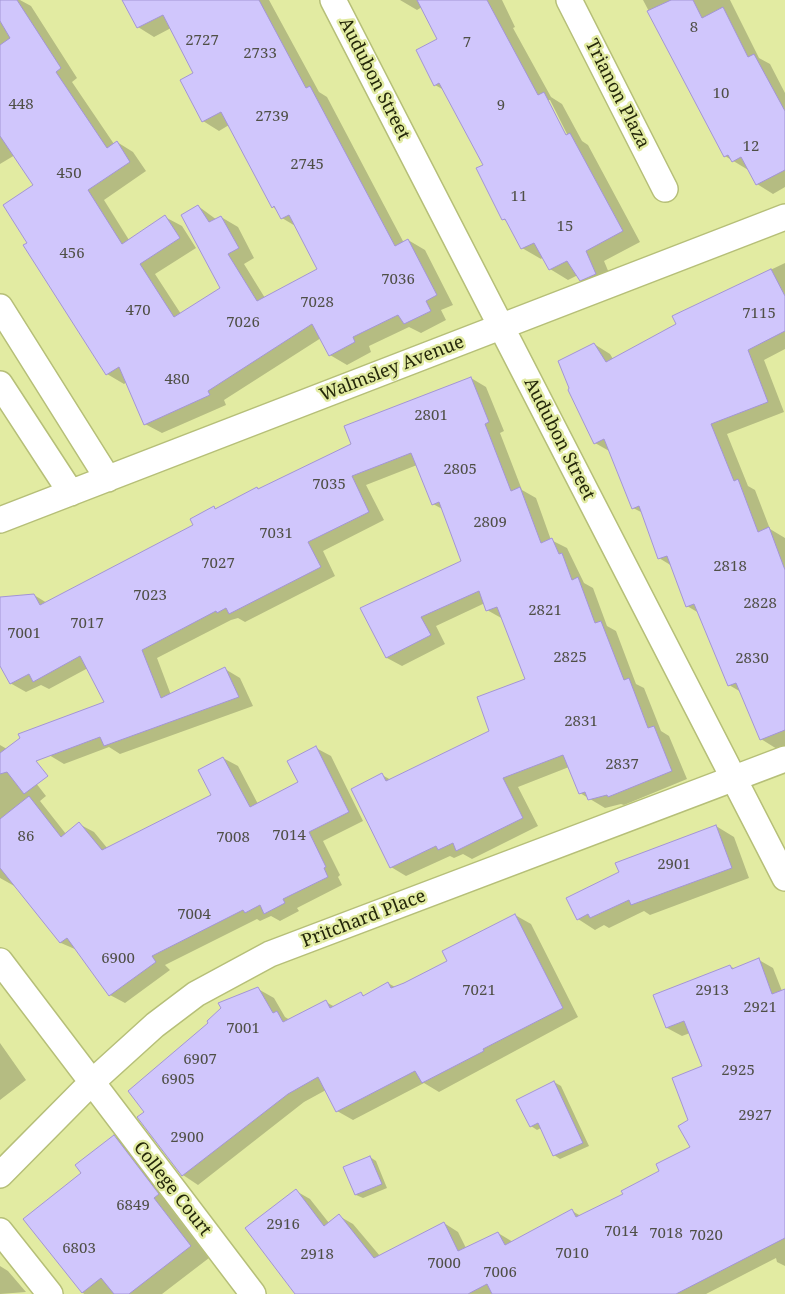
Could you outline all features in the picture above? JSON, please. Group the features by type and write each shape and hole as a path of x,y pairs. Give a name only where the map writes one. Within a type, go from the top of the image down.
{"street":[{"name":"Audubon Street","path":"333,0 785,878"},
{"name":"Trianon Plaza","path":"569,0 665,189"},
{"name":"Walmsley Avenue","path":"0,520 785,217"},
{"path":"0,307 108,479"},
{"path":"0,384 71,493"},
{"path":"20,414 53,391"},
{"name":"Pritchard Place","path":"0,1175 91,1083 156,1026 196,994 270,954 785,759"},
{"name":"College Court","path":"0,960 91,1083 253,1294"},
{"path":"0,1231 50,1294"}],"building":[{"path":"0,0 17,0 61,68 56,72 107,148 117,141 130,162 88,190 122,244 165,215 180,238 140,264 174,317 220,288 181,215 198,205 209,222 221,216 239,248 228,254 257,301 317,269 289,215 281,219 274,206 272,208 221,112 202,122 180,80 193,73 163,15 137,28 122,0 259,0 306,88 310,86 395,246 408,239 437,295 426,301 431,311 404,324 398,315 353,337 355,342 329,356 312,324 208,391 210,395 144,425 119,367 106,375 23,245 27,243 3,205 33,185 0,136 0,45 10,38 0,21"},
{"path":"417,0 487,0 538,95 544,92 566,135 570,133 623,231 586,251 596,274 580,281 567,261 549,270 534,243 521,249 505,219 502,220 476,168 483,165 439,83 434,86 416,50 437,39"},
{"path":"671,0 693,0 702,18 723,7 748,57 754,54 785,111 785,170 756,185 741,157 732,162 728,155 724,157 647,11"},
{"path":"771,269 785,296 785,331 748,350 768,402 711,424 734,481 738,479 758,532 769,527 785,570 785,730 760,740 736,683 728,686 694,604 686,607 667,556 658,559 639,506 632,509 604,439 594,444 568,390 569,388 558,361 594,343 606,362 676,324 672,316"},
{"path":"471,377 489,422 485,424 511,491 520,487 541,543 552,538 559,554 562,553 572,580 578,577 595,623 601,621 624,680 629,678 648,728 654,726 672,771 608,797 607,795 588,800 585,792 579,794 563,755 503,778 523,818 456,851 453,843 438,850 436,846 390,868 351,789 382,773 386,781 489,731 477,697 525,679 497,607 486,611 479,591 421,617 431,635 386,658 360,608 461,561 439,502 432,505 411,453 352,476 369,512 308,542 321,567 229,614 226,608 217,613 216,611 142,650 161,698 225,667 239,697 104,746 100,737 36,761 48,776 24,794 7,772 0,774 0,753 20,738 18,734 104,702 80,656 33,682 29,674 10,684 0,666 0,597 34,594 40,605 193,525 190,519 214,506 215,509 257,487 258,489 351,444 344,426"},
{"path":"316,746 349,812 309,832 326,867 324,868 328,877 283,899 285,903 264,914 260,905 245,913 243,910 152,956 156,962 109,996 67,938 60,943 0,868 0,819 29,796 61,837 79,822 102,850 211,795 198,770 223,757 250,807 298,782 287,761"},
{"path":"716,825 732,868 631,905 629,900 590,918 588,914 577,920 566,898 619,872 615,863"},
{"path":"515,914 563,1008 483,1049 484,1051 422,1083 415,1071 336,1112 318,1077 288,1094 182,1176 137,1117 144,1112 128,1091 208,1023 207,1021 221,1008 218,1003 258,987 273,1013 277,1011 283,1022 326,1000 330,1008 361,992 363,996 388,982 391,988 404,983 447,961 442,951"},
{"path":"759,958 772,994 785,989 785,1238 676,1294 492,1294 487,1284 468,1294 295,1294 245,1228 296,1189 324,1226 339,1214 374,1258 444,1222 458,1251 498,1232 505,1245 572,1209 576,1217 623,1194 621,1191 659,1171 656,1164 690,1147 678,1126 688,1120 672,1078 702,1066 684,1021 666,1028 653,995 730,965 732,969"},
{"path":"554,1081 583,1143 553,1156 538,1123 530,1127 516,1100"},
{"path":"114,1135 159,1194 154,1198 191,1246 129,1294 114,1294 101,1278 82,1293 23,1219 81,1173 75,1165"},
{"path":"370,1156 382,1184 355,1195 343,1167"}]}
